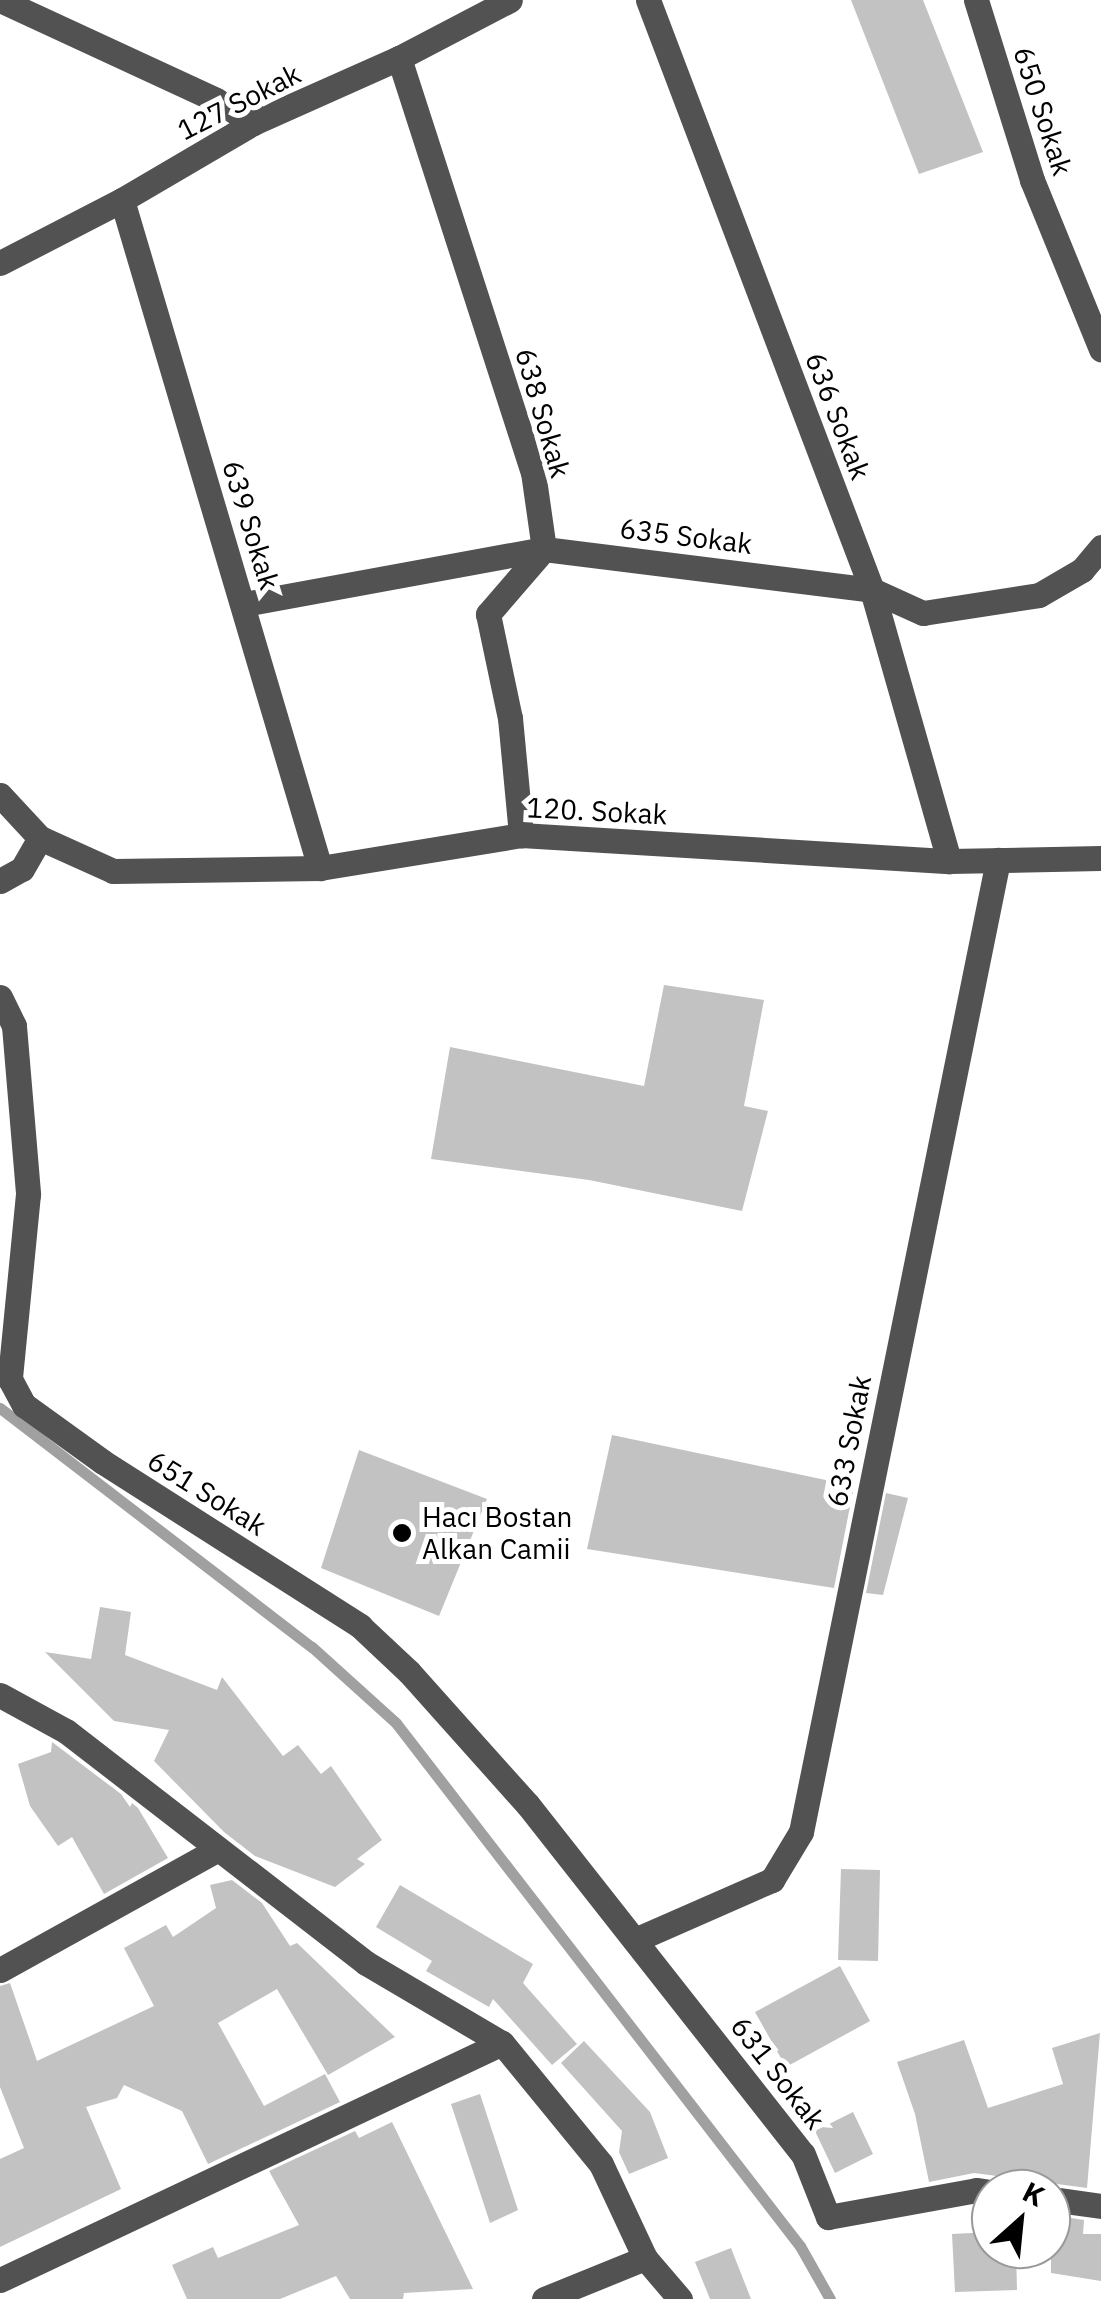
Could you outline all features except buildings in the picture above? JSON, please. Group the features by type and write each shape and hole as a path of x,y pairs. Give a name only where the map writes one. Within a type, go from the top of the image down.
{"street":[{"path":"0,0 216,100 253,123"},
{"name":"127 Sokak","path":"0,264 122,200 253,123 399,58 510,0"},
{"name":"636 Sokak","path":"648,0 872,590 948,861"},
{"name":"650 Sokak","path":"976,0 1032,180 1101,349"},
{"name":"638 Sokak","path":"399,58 533,472 544,548"},
{"name":"639 Sokak","path":"122,200 320,868"},
{"name":"635 Sokak","path":"244,604 544,548 872,590 923,614 1039,595 1082,570 1101,547"},
{"path":"521,835 510,718 488,614 544,548"},
{"path":"0,795 40,838 22,868 0,881"},
{"name":"120. Sokak","path":"40,838 113,871 320,868 521,835 948,861 1101,858"},
{"name":"633 Sokak","path":"635,1940 772,1880 801,1832 998,860"},
{"name":"651 Sokak","path":"0,997 14,1026 28,1194 10,1379 24,1405 102,1462 360,1626 409,1672 528,1804 635,1940"},
{"path":"0,1694 66,1730 366,1964 502,2043 601,2164 645,2258 680,2299"},
{"path":"0,1970 218,1849"},
{"name":"631 Sokak","path":"635,1940 803,2154 828,2217 971,2191"},
{"path":"0,2280 502,2043"},
{"path":"1071,2202 1101,2206"},
{"path":"544,2299 645,2258"}],"waterway":[{"path":"0,1408 312,1647 396,1723 800,2246 830,2299"}],"place":[{"name":"Hacı Bostan Alkan Camii","path":"402,1533"}]}
